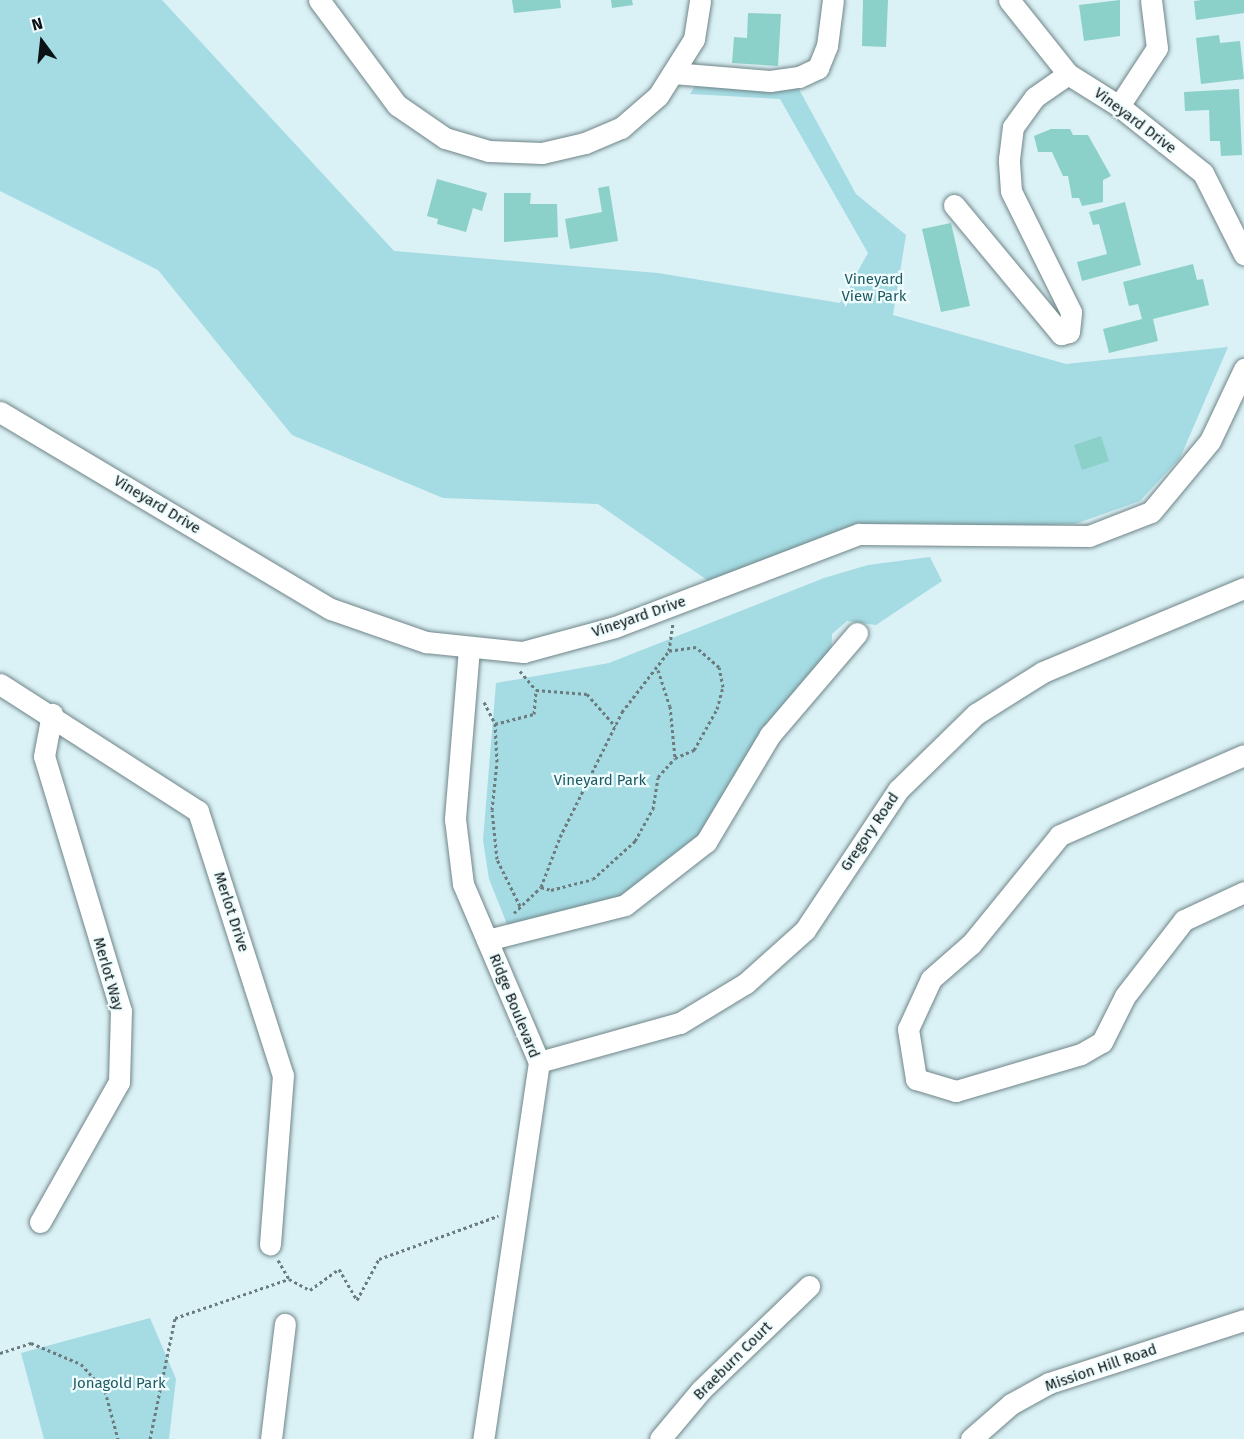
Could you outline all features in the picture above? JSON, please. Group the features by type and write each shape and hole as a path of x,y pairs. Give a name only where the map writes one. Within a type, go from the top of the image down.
{"street":[{"path":"319,0 397,105 445,138 489,151 542,153 585,143 621,128 658,96 694,39 700,0"},
{"path":"673,73 770,81 800,77 818,68 827,46 832,0"},
{"name":"Vineyard Drive","path":"1009,0 1068,74 1119,106 1203,173 1244,254"},
{"path":"1119,106 1157,48 1151,0"},
{"path":"954,205 1032,294 1061,334 1069,332 1071,312 1011,190 1009,159 1013,127 1035,97 1068,74"},
{"name":"Vineyard Drive","path":"0,412 331,609 426,642 523,652 615,627 859,534 1089,536 1151,512 1210,441 1244,369"},
{"name":"Gregory Road","path":"539,1062 680,1023 746,983 805,930 898,790 976,714 1042,672 1244,588"},
{"path":"487,940 625,905 706,842 770,735 857,633"},
{"name":"Ridge Boulevard","path":"469,648 455,819 463,884 539,1062 483,1439"},
{"name":"Merlot Drive","path":"0,684 52,714 198,811 283,1075 270,1245"},
{"name":"Merlot Way","path":"40,1222 119,1082 121,1011 44,756 52,714"},
{"path":"1244,755 1060,835 970,944 931,980 908,1029 916,1079 956,1091 1081,1054 1102,1042 1125,996 1184,920 1244,892"},
{"name":"Braeburn Court","path":"660,1439 701,1390 809,1286"},
{"name":"Mission Hill Road","path":"970,1439 1011,1404 1049,1383 1244,1320"},
{"path":"271,1439 285,1324"}],"path":[{"path":"512,915 541,886 560,837 615,726 669,651 677,604"},
{"path":"541,886 551,890 593,879 635,841 653,809 658,777 675,758 694,750 717,709 723,687 719,667 696,647 669,651"},
{"path":"509,651 536,690 534,714 495,724 497,762 492,810 497,859 520,907"},
{"path":"658,669 670,706 675,758"},
{"path":"536,690 587,694 615,726"},
{"path":"270,1245 289,1279 310,1290 339,1269 357,1300 379,1259 517,1210"},
{"path":"150,1439 175,1318 289,1279"},
{"path":"0,1353 31,1343 81,1364 105,1391 118,1439"}],"green space":[{"name":"Vineyard View Park","path":"0,0 162,0 394,251 658,273 840,303 868,253 780,99 690,94 699,80 794,80 856,194 906,235 893,315 1066,364 1228,347 1180,458 1140,501 1075,524 838,532 710,582 598,504 443,498 292,435 158,270 0,191"},
{"name":"Vineyard Park","path":"930,557 942,581 876,625 847,621 832,634 831,663 711,825 638,891 511,934 489,879 483,840 496,683 609,663 824,578 868,565"},
{"name":"Jonagold Park","path":"150,1318 176,1379 169,1439 44,1439 21,1353"}],"building":[{"path":"512,0 560,0 561,8 514,13"},
{"path":"611,0 632,0 633,5 612,8"},
{"path":"863,0 888,0 886,47 862,46"},
{"path":"1120,0 1120,36 1084,41 1079,5"},
{"path":"1244,0 1244,13 1196,20 1194,1"},
{"path":"748,13 781,14 778,66 732,63 734,37 747,38"},
{"path":"1219,35 1220,43 1240,41 1244,79 1201,84 1196,38"},
{"path":"1239,89 1242,155 1221,156 1220,141 1210,141 1209,110 1185,111 1184,92"},
{"path":"1051,129 1070,129 1073,135 1088,135 1111,176 1103,180 1103,202 1082,206 1079,198 1072,198 1068,176 1063,176 1052,152 1038,152 1034,136"},
{"path":"437,179 487,193 482,211 473,208 466,232 437,224 438,219 427,216"},
{"path":"609,186 618,241 570,249 565,219 602,212 598,188"},
{"path":"504,193 531,193 530,204 557,204 558,237 504,242"},
{"path":"1125,202 1141,265 1082,281 1077,262 1107,254 1099,224 1093,225 1089,212"},
{"path":"951,223 970,306 941,312 922,229"},
{"path":"1193,264 1197,280 1203,279 1209,305 1153,319 1158,341 1109,353 1103,329 1142,319 1138,304 1129,306 1123,282"},
{"path":"1101,436 1109,461 1082,470 1074,445"}]}
